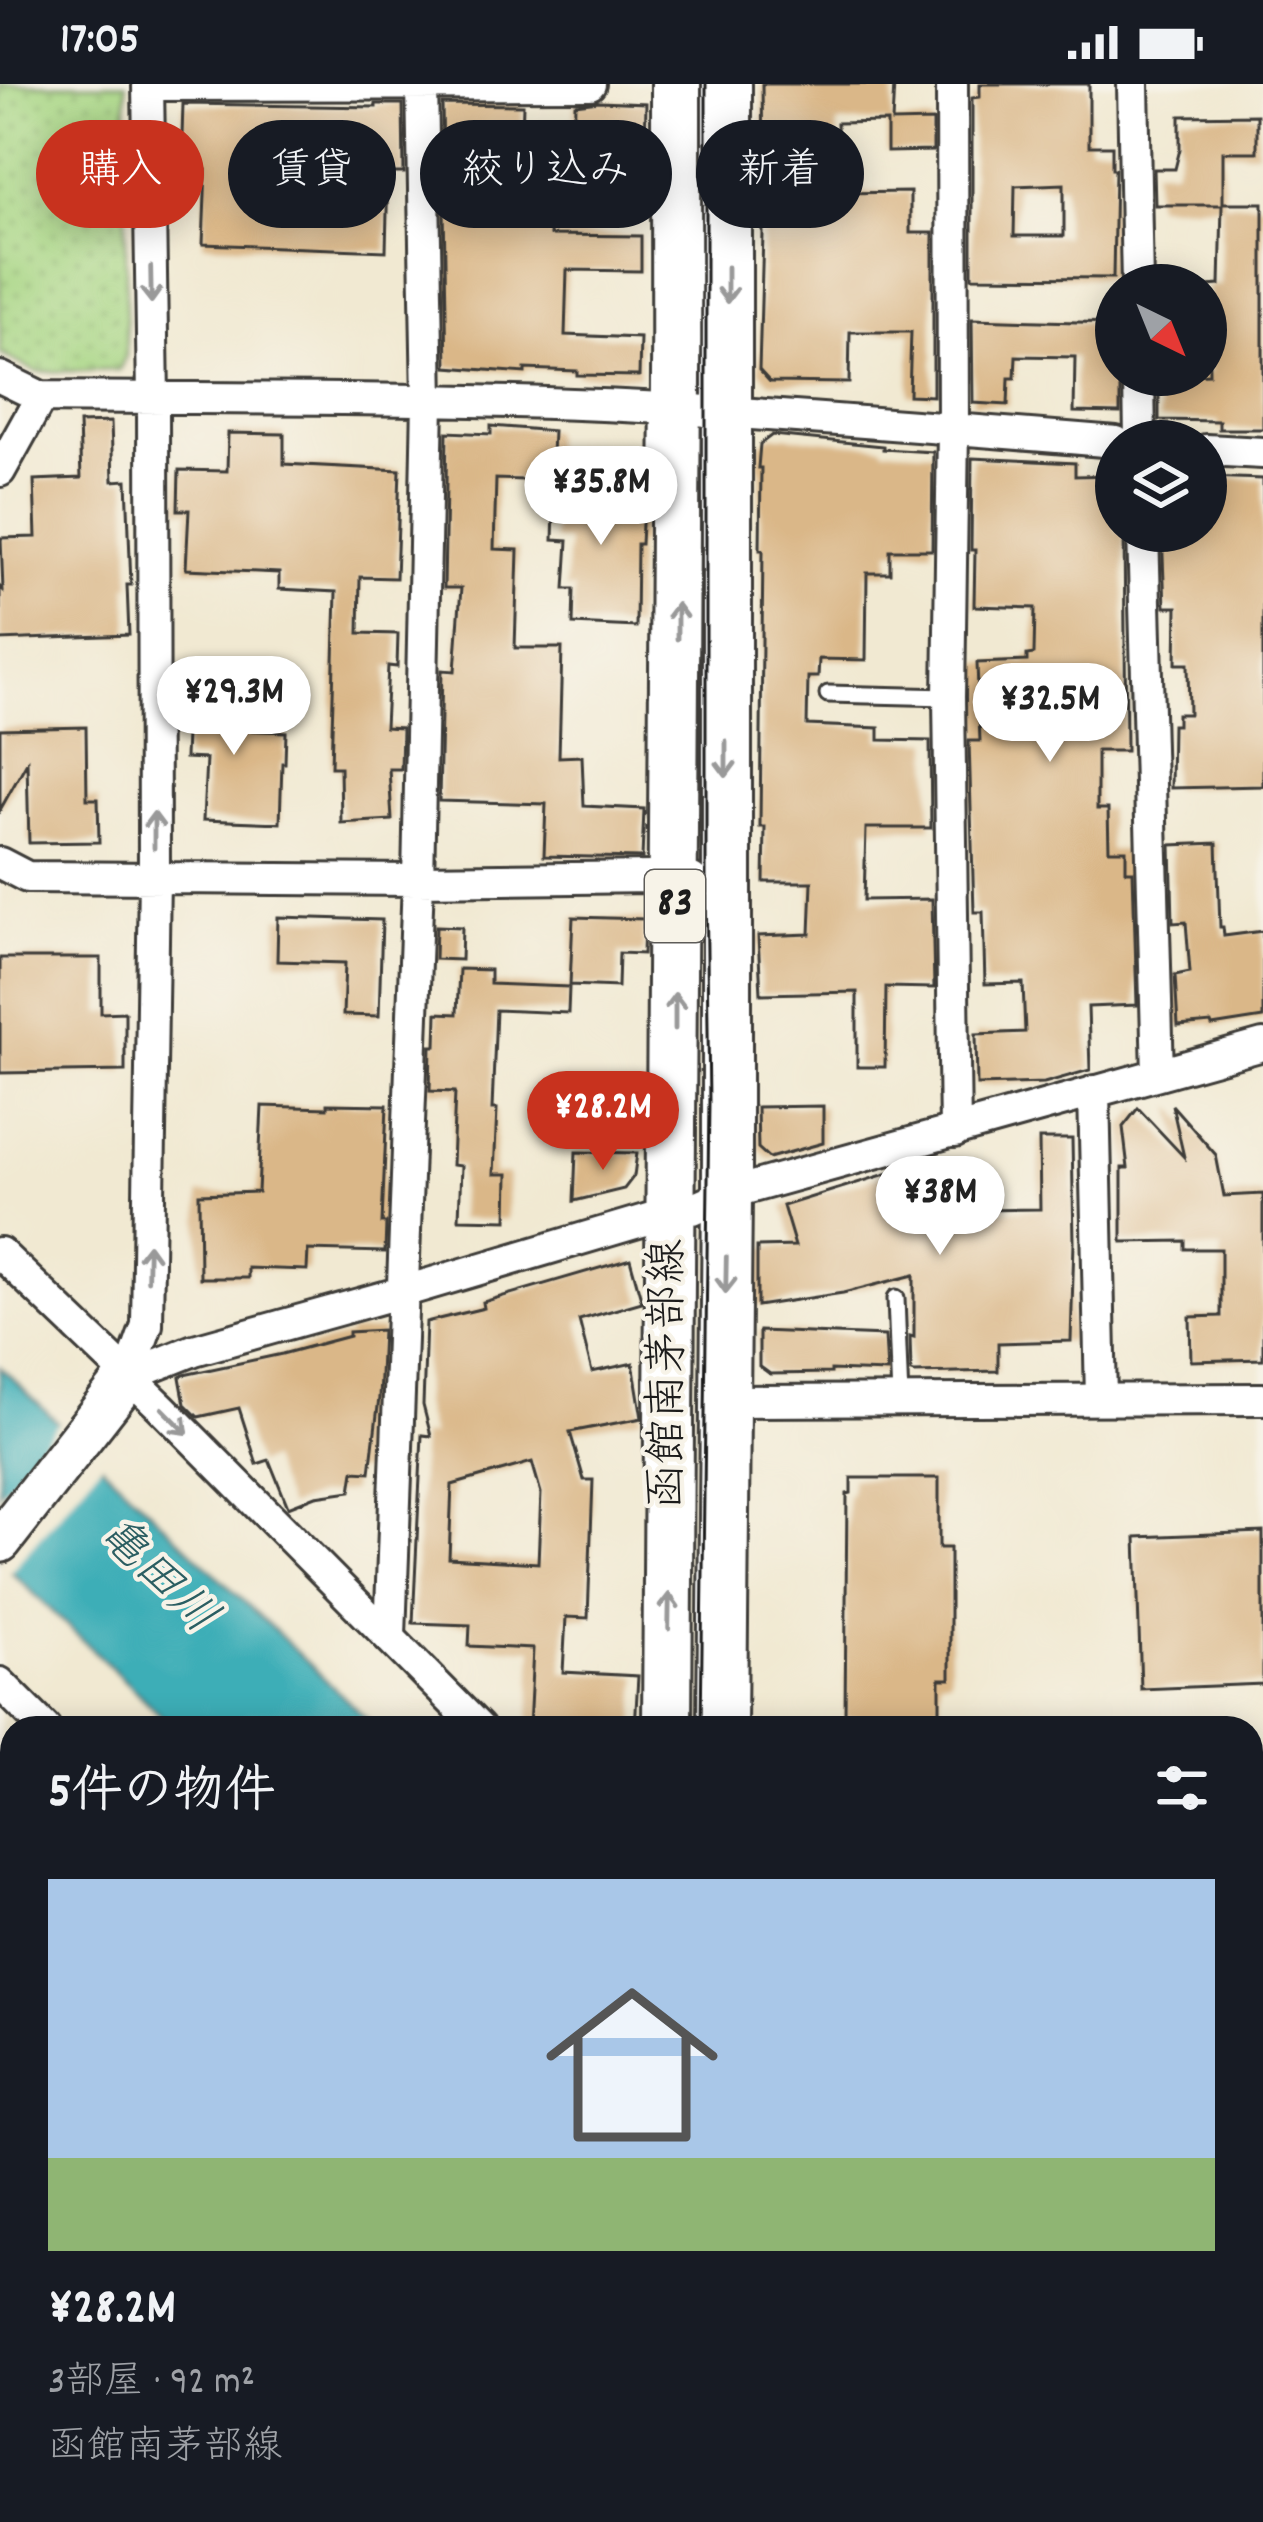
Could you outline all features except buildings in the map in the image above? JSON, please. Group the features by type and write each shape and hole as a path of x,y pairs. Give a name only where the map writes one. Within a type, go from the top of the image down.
{"main road":[{"name":"函館南茅部線","path":"668,1716 676,878 676,84"},
{"name":"函館南茅部線","path":"722,1716 727,84"}],"street":[{"path":"0,1540 129,1376 147,1325 154,877 148,85 590,84"},
{"path":"952,84 949,697 955,1132"},
{"path":"1133,84 1137,264"},
{"path":"390,1636 418,880 428,400 422,85"},
{"path":"0,376 41,397 428,400 726,412 1095,440"},
{"path":"0,471 41,397"},
{"path":"1227,451 1263,453"},
{"path":"1144,552 1158,1074"},
{"path":"0,862 27,878 726,880"},
{"path":"129,1376 194,1350 693,1209 727,1194 1263,1045"},
{"path":"1094,1091 1101,1400"},
{"path":"0,1253 467,1716"},
{"path":"724,1401 1263,1399"},
{"path":"0,1683 33,1716"}],"lane":[{"path":"828,694 949,697"},
{"path":"896,1298 900,1400"}],"green space":[{"path":"0,84 126,84 126,120 36,120 36,228 126,228 126,356 119,370 37,372 0,354"}],"water":[{"name":"亀田川","path":"0,1367 364,1716 161,1716 0,1561"}],"pier":[{"path":"62,1419 105,1459 7,1576 0,1569 0,1494"}],"tram line":[{"path":"701,1716 709,1102 706,84"}]}
